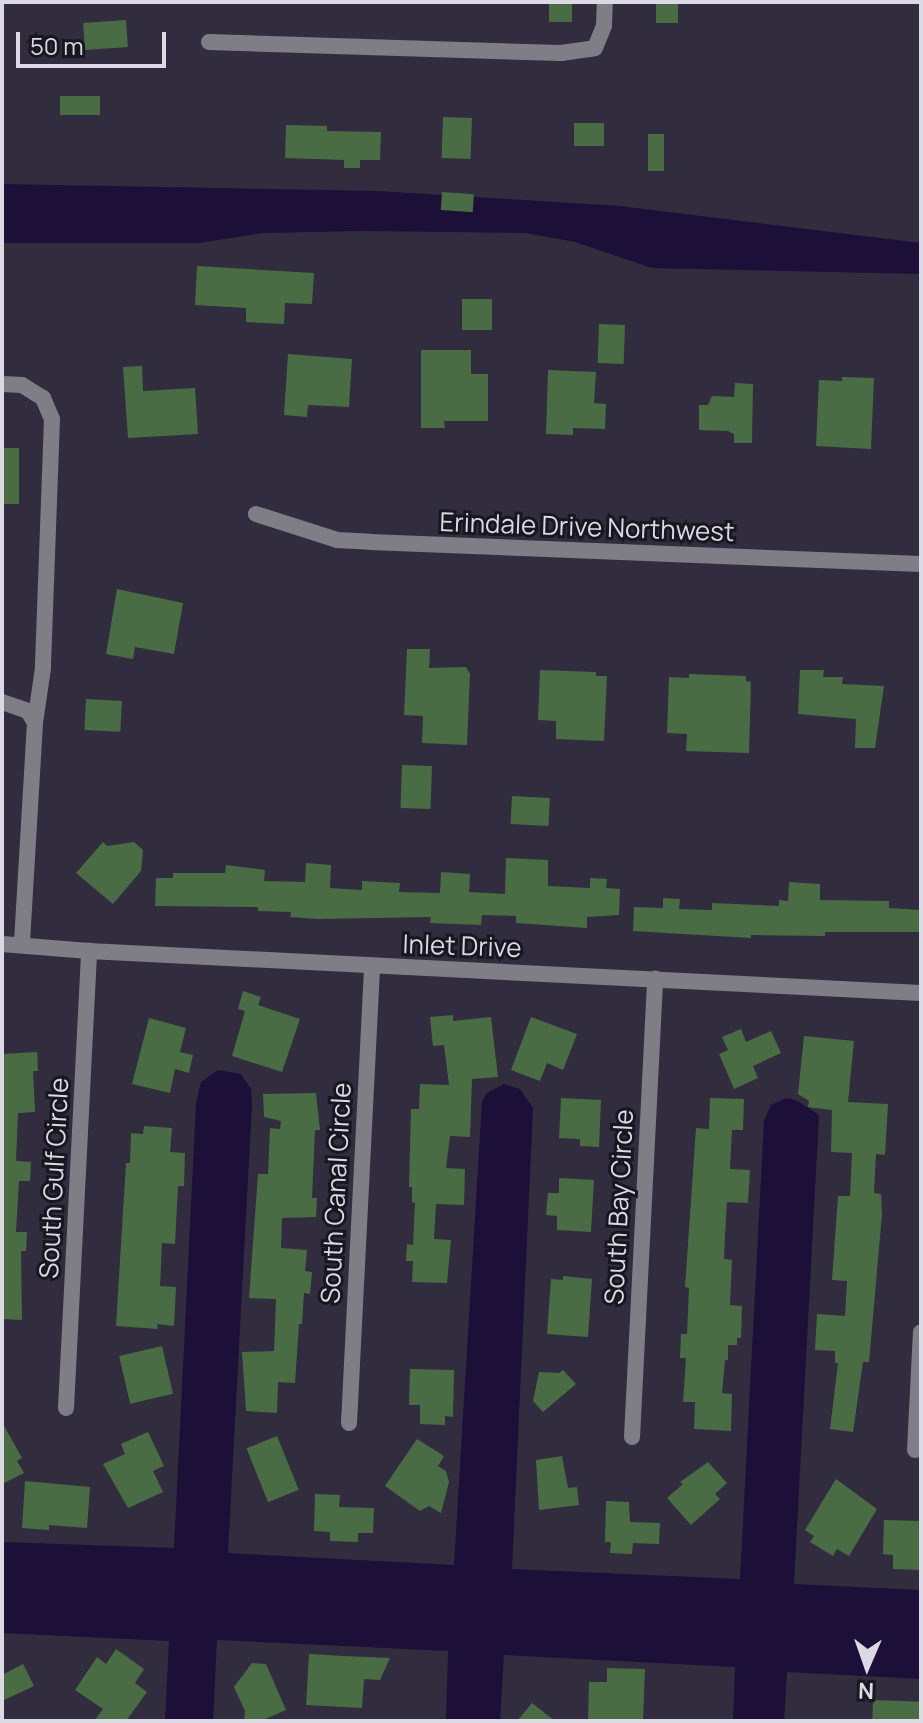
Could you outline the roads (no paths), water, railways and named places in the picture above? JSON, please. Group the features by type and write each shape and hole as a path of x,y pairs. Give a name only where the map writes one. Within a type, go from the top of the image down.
{"street":[{"path":"209,42 561,53 595,48 604,26 605,2"},
{"path":"2,384 22,385 43,398 52,419 43,668 35,723 22,945"},
{"name":"Erindale Drive Northwest","path":"256,514 337,540 921,564"},
{"path":"2,702 28,711 35,723"},
{"name":"Inlet Drive","path":"2,944 921,993"},
{"name":"South Gulf Circle","path":"66,1408 89,951"},
{"name":"South Canal Circle","path":"349,1423 372,966"},
{"name":"South Bay Circle","path":"632,1437 655,979"},
{"path":"915,1450 921,1332"}]}
